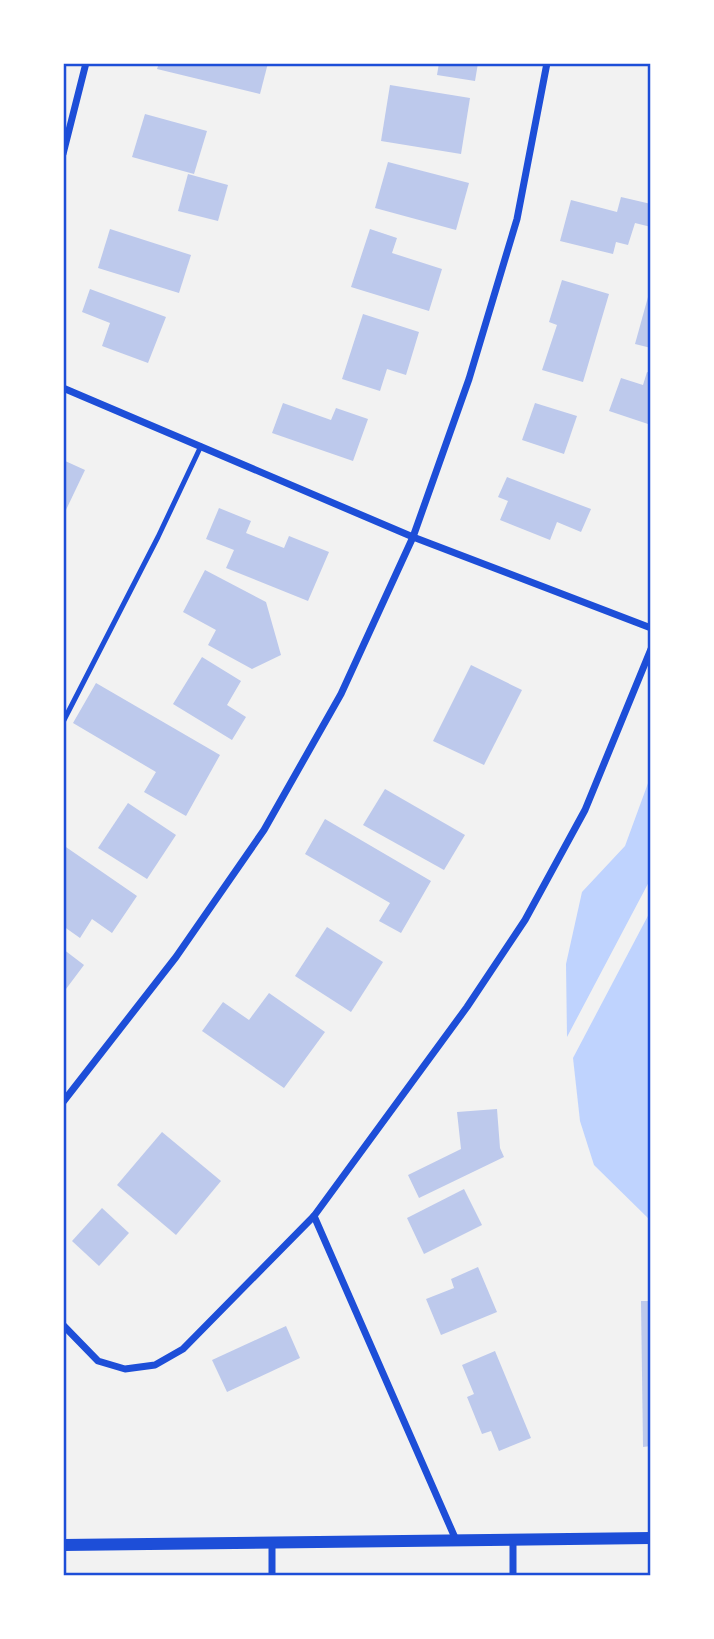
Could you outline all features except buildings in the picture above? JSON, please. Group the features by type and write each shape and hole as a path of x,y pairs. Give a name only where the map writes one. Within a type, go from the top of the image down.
{"street":[{"path":"63,154 86,63"},
{"path":"63,1102 176,957 264,831 341,694 413,537 469,379 517,219 547,63"},
{"path":"63,388 413,537 651,628"},
{"path":"63,1325 99,1361 125,1369 155,1366 183,1349 314,1216 467,1007 525,920 585,810 651,649"},
{"path":"314,1216 456,1540"},
{"path":"63,1545 651,1538"},
{"path":"513,1539 513,1576"},
{"path":"272,1542 272,1576"}],"lane":[{"path":"63,722 158,537 201,445"}],"water":[{"path":"651,775 651,878 567,1037 566,964 582,892 625,846"},
{"path":"651,910 651,1221 594,1165 580,1121 573,1058"}]}
